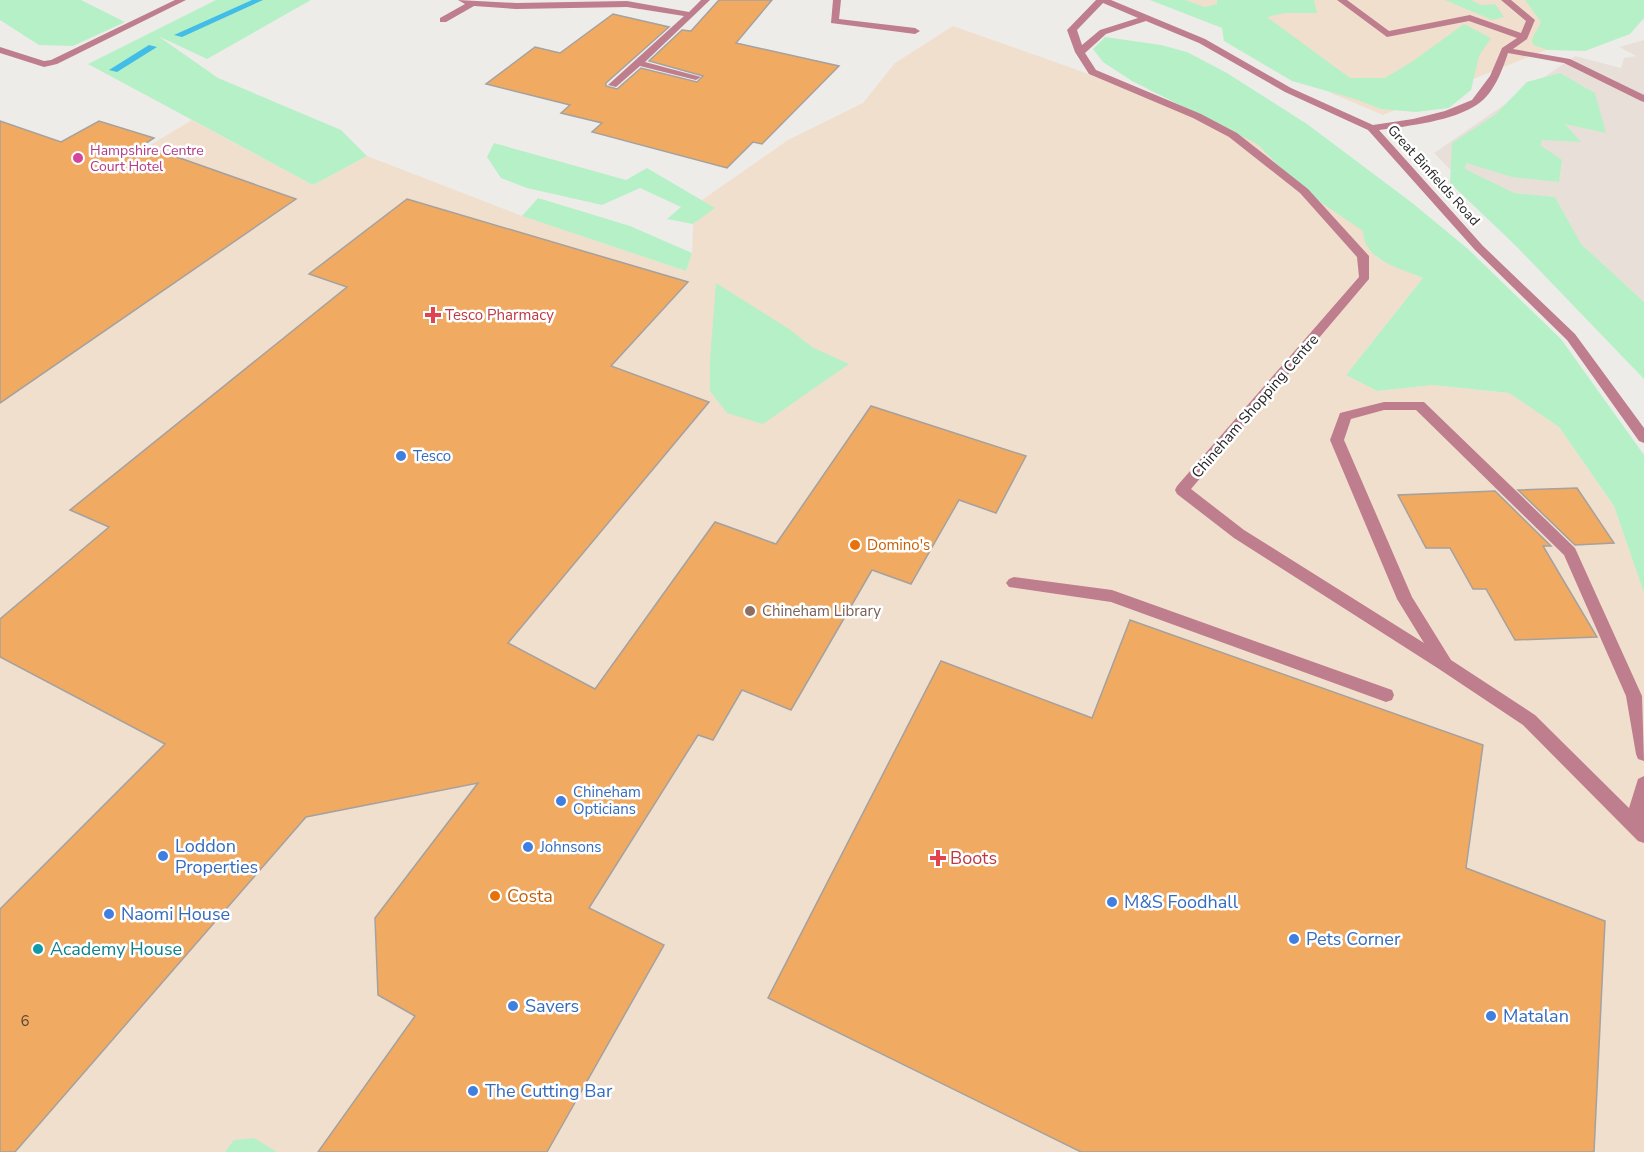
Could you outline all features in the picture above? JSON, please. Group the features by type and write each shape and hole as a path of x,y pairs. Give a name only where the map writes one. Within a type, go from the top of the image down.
{"street":[{"path":"0,50 44,63 54,62 182,0"},
{"path":"462,0 472,3 516,6 575,2 627,4 692,15"},
{"path":"613,85 706,0"},
{"path":"837,0 834,21 915,31"},
{"path":"1102,0 1072,30 1080,51 1103,32 1147,18"},
{"name":"Great Binfields Road","path":"1102,0 1202,41 1288,90 1372,128 1479,248 1571,337 1644,438"},
{"path":"1341,0 1387,34 1470,18 1524,37"},
{"path":"1372,128 1413,122 1449,113 1475,102 1496,77 1505,50 1524,37 1531,20 1505,0"},
{"path":"443,20 472,3"},
{"path":"1505,50 1567,61 1644,99"},
{"name":"Chineham Shopping Centre","path":"1080,51 1092,72 1197,116 1233,135 1304,191 1363,256 1365,277 1182,490 1239,534 1529,720 1639,829"},
{"path":"639,63 696,76"},
{"path":"1445,664 1405,599 1337,440 1345,416 1384,406 1419,405 1570,552 1634,696 1644,754"},
{"path":"1014,583 1112,596 1386,695"},
{"path":"1639,829 1644,784"}],"shaded area":[{"path":"1167,0 1644,0 1644,11 1383,115 1333,94 1257,41"},
{"path":"953,26 1199,113 1257,144 1304,191 1364,231 1377,258 1423,278 1346,375 1377,391 1433,385 1509,393 1559,427 1614,506 1644,593 1644,1152 0,1152 0,235 192,120 313,185 367,156 522,216 686,271 692,253 693,224 714,208 702,200 788,140 863,103 895,63"},
{"path":"1644,40 1644,367 1434,153 1575,56 1621,68 1624,58 1636,56 1619,47"}],"green space":[{"path":"0,0 81,0 125,22 73,46 39,45 0,20"},
{"path":"216,0 311,0 207,59 158,36 218,78 341,130 367,156 313,185 88,64"},
{"path":"1150,0 1185,0 1205,7 1217,4 1217,0 1314,0 1317,13 1285,13 1267,17 1350,78 1385,78 1464,24 1491,38 1479,56 1471,90 1449,108 1416,112 1381,109 1292,81 1224,41 1222,28"},
{"path":"1445,0 1471,0 1481,5 1495,4 1504,17 1492,20"},
{"path":"1525,0 1644,0 1644,18 1630,34 1585,51 1548,50 1533,45 1532,39 1541,22"},
{"path":"1105,37 1161,45 1187,52 1227,73 1307,124 1411,202 1468,249 1561,339 1644,455 1644,593 1614,506 1559,427 1509,393 1433,385 1377,391 1346,375 1423,278 1394,267 1376,256 1365,241 1363,231 1304,191 1257,144 1132,81 1103,62 1093,49"},
{"path":"1560,73 1595,93 1606,133 1565,124 1581,142 1542,140 1540,145 1562,160 1559,182 1512,177 1466,163 1465,169 1514,193 1555,197 1581,244 1644,302 1644,379 1516,246 1450,183 1452,143 1495,115 1527,82"},
{"path":"494,143 626,180 647,168 715,208 693,224 667,219 681,207 640,188 602,205 527,188 501,178 487,157"},
{"path":"538,198 630,226 692,253 686,271 522,216"},
{"path":"716,283 789,329 812,347 849,364 763,424 727,413 710,391"},
{"path":"254,1138 277,1152 225,1152 234,1140"}],"building":[{"path":"719,0 772,0 736,43 839,66 762,144 753,142 727,168 592,132 602,123 561,113 570,105 486,84 535,47 560,53 613,14 669,27 606,83 606,86 617,89 641,68 697,82 703,76 649,61 682,30 691,31"},
{"path":"0,121 61,142 99,121 154,138 143,145 296,199 0,403"},
{"path":"407,199 688,282 611,366 709,402 508,643 595,689 715,522 776,544 871,406 1026,456 996,513 959,500 911,584 872,570 791,710 742,690 713,740 698,735 589,908 664,945 547,1152 318,1152 415,1016 378,995 375,918 478,783 306,817 15,1152 0,1152 0,909 165,744 0,657 0,619 109,527 70,510 347,287 309,274"},
{"path":"1577,488 1614,543 1575,545 1518,490"},
{"path":"1495,491 1551,546 1543,546 1597,637 1515,640 1486,589 1473,589 1450,548 1426,548 1398,495"},
{"path":"1130,620 1483,745 1466,868 1605,921 1594,1152 1081,1152 768,998 941,661 1092,718"}],"waterway":[{"path":"179,35 259,0"},
{"path":"114,70 152,47"}],"place":[{"name":"Hampshire Centre Court Hotel","path":"78,158"},
{"name":"Tesco Pharmacy","path":"433,315"},
{"name":"Tesco","path":"401,456"},
{"name":"Domino's","path":"855,545"},
{"name":"Chineham Library","path":"750,611"},
{"name":"Chineham Opticians","path":"561,801"},
{"name":"Johnsons","path":"528,847"},
{"name":"Loddon Properties","path":"163,856"},
{"name":"Boots","path":"938,858"},
{"name":"Costa","path":"495,896"},
{"name":"M&S Foodhall","path":"1112,902"},
{"name":"Naomi House","path":"109,914"},
{"name":"Pets Corner","path":"1294,939"},
{"name":"Academy House","path":"38,949"},
{"name":"Savers","path":"513,1006"},
{"name":"Matalan","path":"1491,1016"},
{"name":"The Cutting Bar","path":"473,1091"}]}
